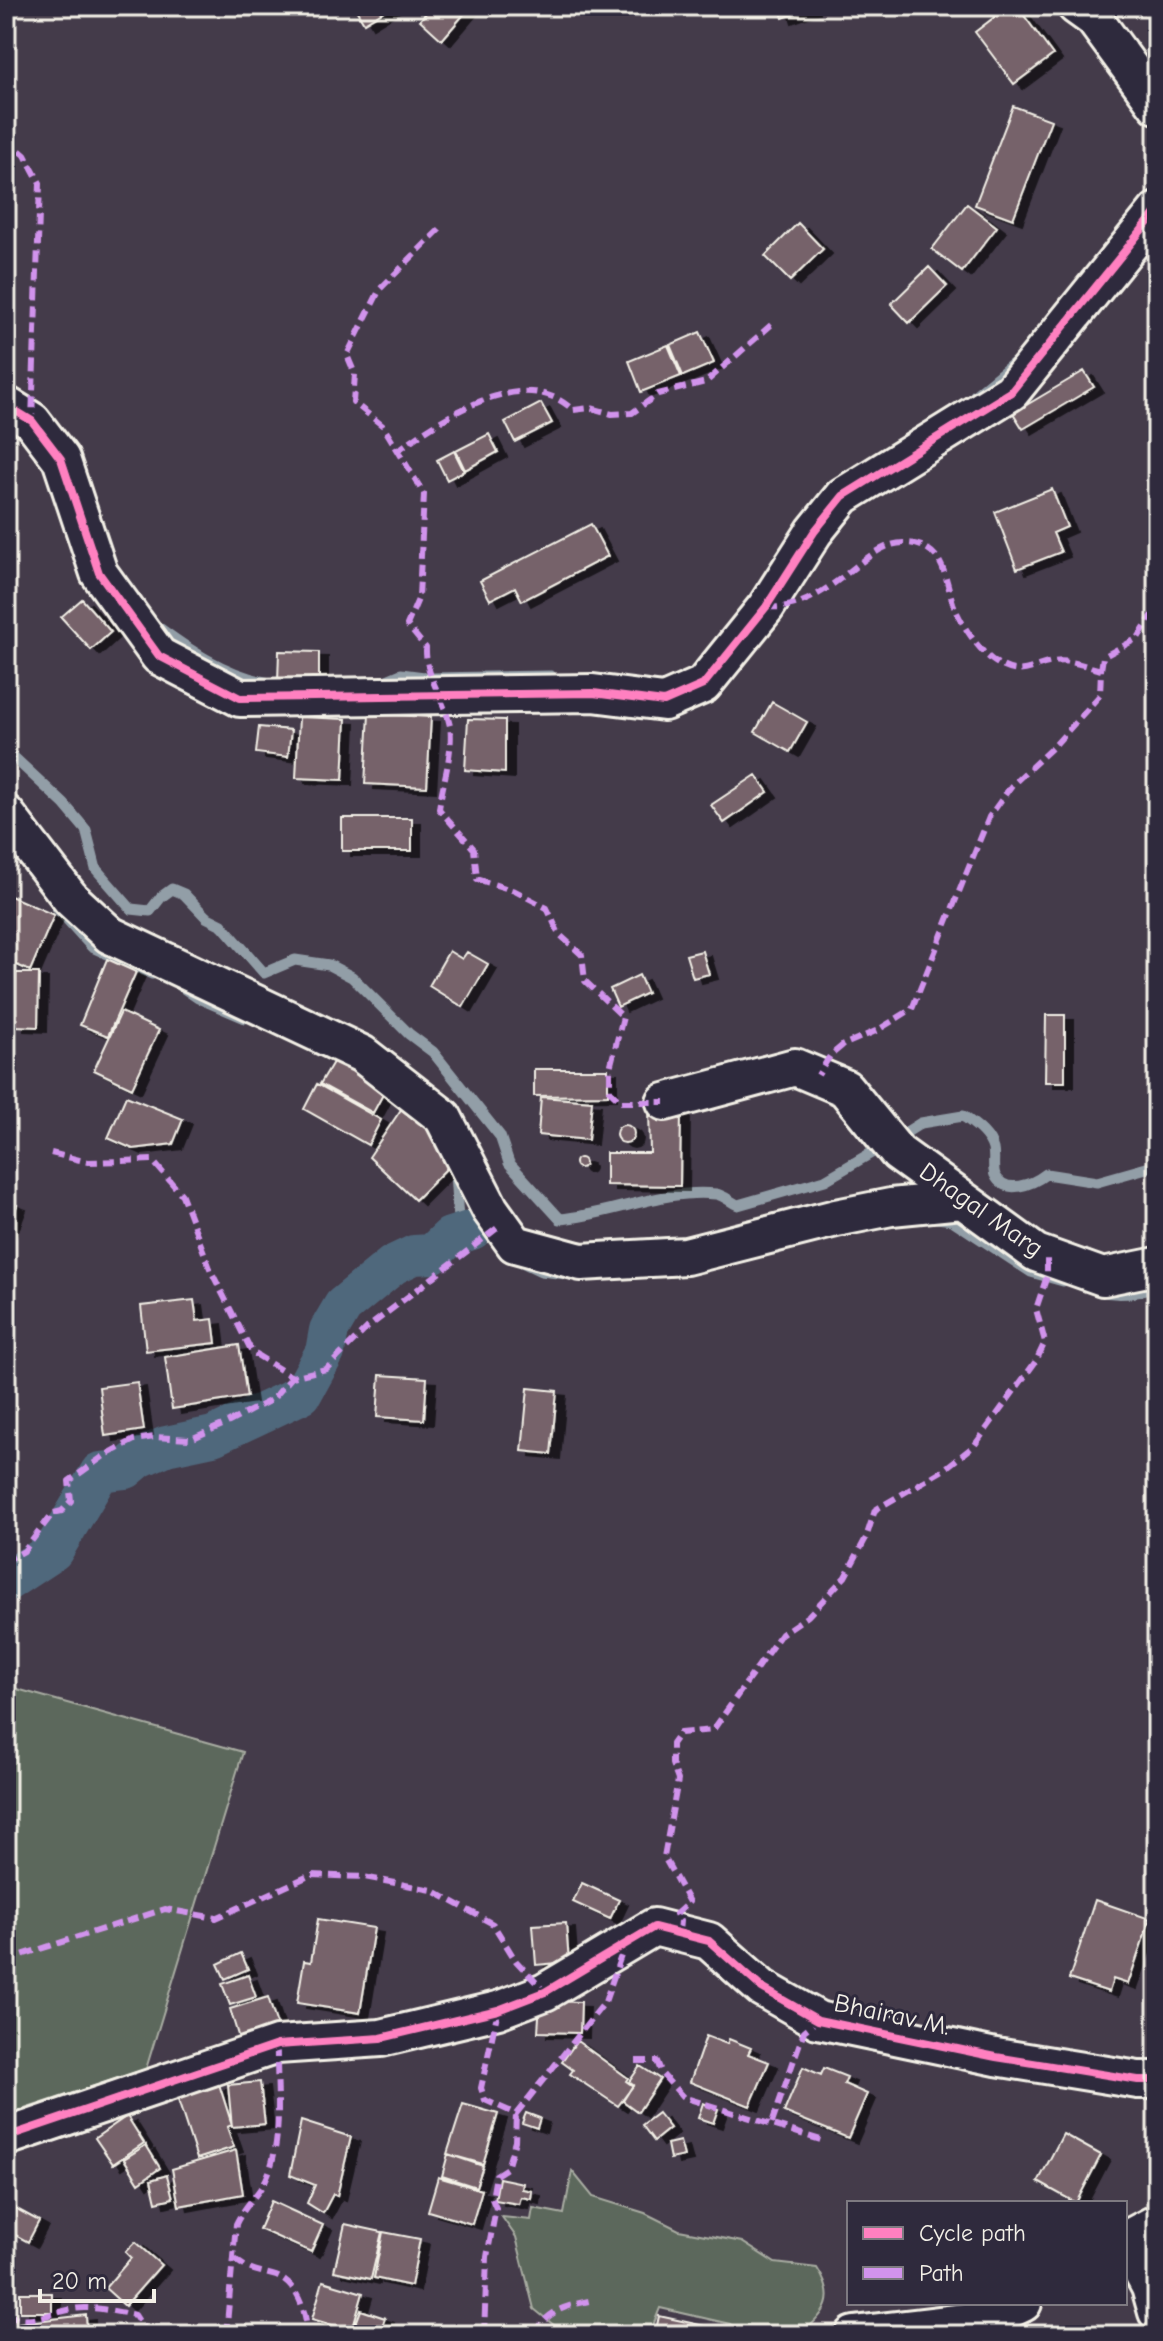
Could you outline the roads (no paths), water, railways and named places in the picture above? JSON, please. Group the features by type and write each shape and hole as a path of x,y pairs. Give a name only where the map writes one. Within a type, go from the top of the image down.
{"street":[{"path":"1076,6 1094,19 1157,105"},
{"path":"6,405 32,421 61,459 99,573 159,656 240,698 593,693 664,702 703,685 766,607 814,532 843,496 1011,392 1157,211"},
{"path":"6,814 71,899 110,935 362,1054 443,1117 490,1209 515,1244 581,1262 686,1256 836,1218 891,1207 962,1200"},
{"name":"Dhagal Marg","path":"665,1102 795,1067 845,1088 898,1153 1036,1253 1103,1277 1157,1266"},
{"name":"Bhairav M.","path":"6,2137 277,2045 381,2038 498,2010 545,1992 654,1927 709,1941 762,1988 818,2020 996,2057 1138,2080 1157,2080"},
{"path":"1127,2239 1157,2223"},
{"path":"1127,2244 1150,2287 1157,2312"},
{"path":"854,2335 989,2319 1019,2305"}],"waterway":[{"path":"975,395 1014,363"},
{"path":"151,622 192,651 222,667 270,683"},
{"path":"382,682 401,674 432,678 551,676"},
{"path":"6,750 64,804 86,830 96,869 131,909 150,911 172,889 184,894 206,917 222,925 264,973 295,960 329,965 352,977 409,1034 433,1052 500,1136 509,1163 560,1219 697,1193 719,1195 738,1205 825,1180 885,1145"},
{"path":"57,908 92,947 152,974"},
{"path":"182,987 198,998 245,1018"},
{"path":"894,1140 921,1123 963,1116 988,1139 993,1149 995,1175 1005,1185 1012,1187 1027,1184 1046,1174 1097,1182 1157,1165"},
{"path":"455,1172 458,1220 469,1223 472,1230"},
{"path":"937,1218 952,1220 1031,1272 1063,1281"},
{"path":"6,1582 53,1551 100,1472 126,1469 139,1458 166,1446 213,1436 302,1394 325,1352 329,1330 343,1306 393,1265 414,1255 432,1254 450,1237 472,1230"},
{"path":"522,1262 541,1271 566,1274"},
{"path":"1099,1291 1128,1293 1157,1286"}]}
